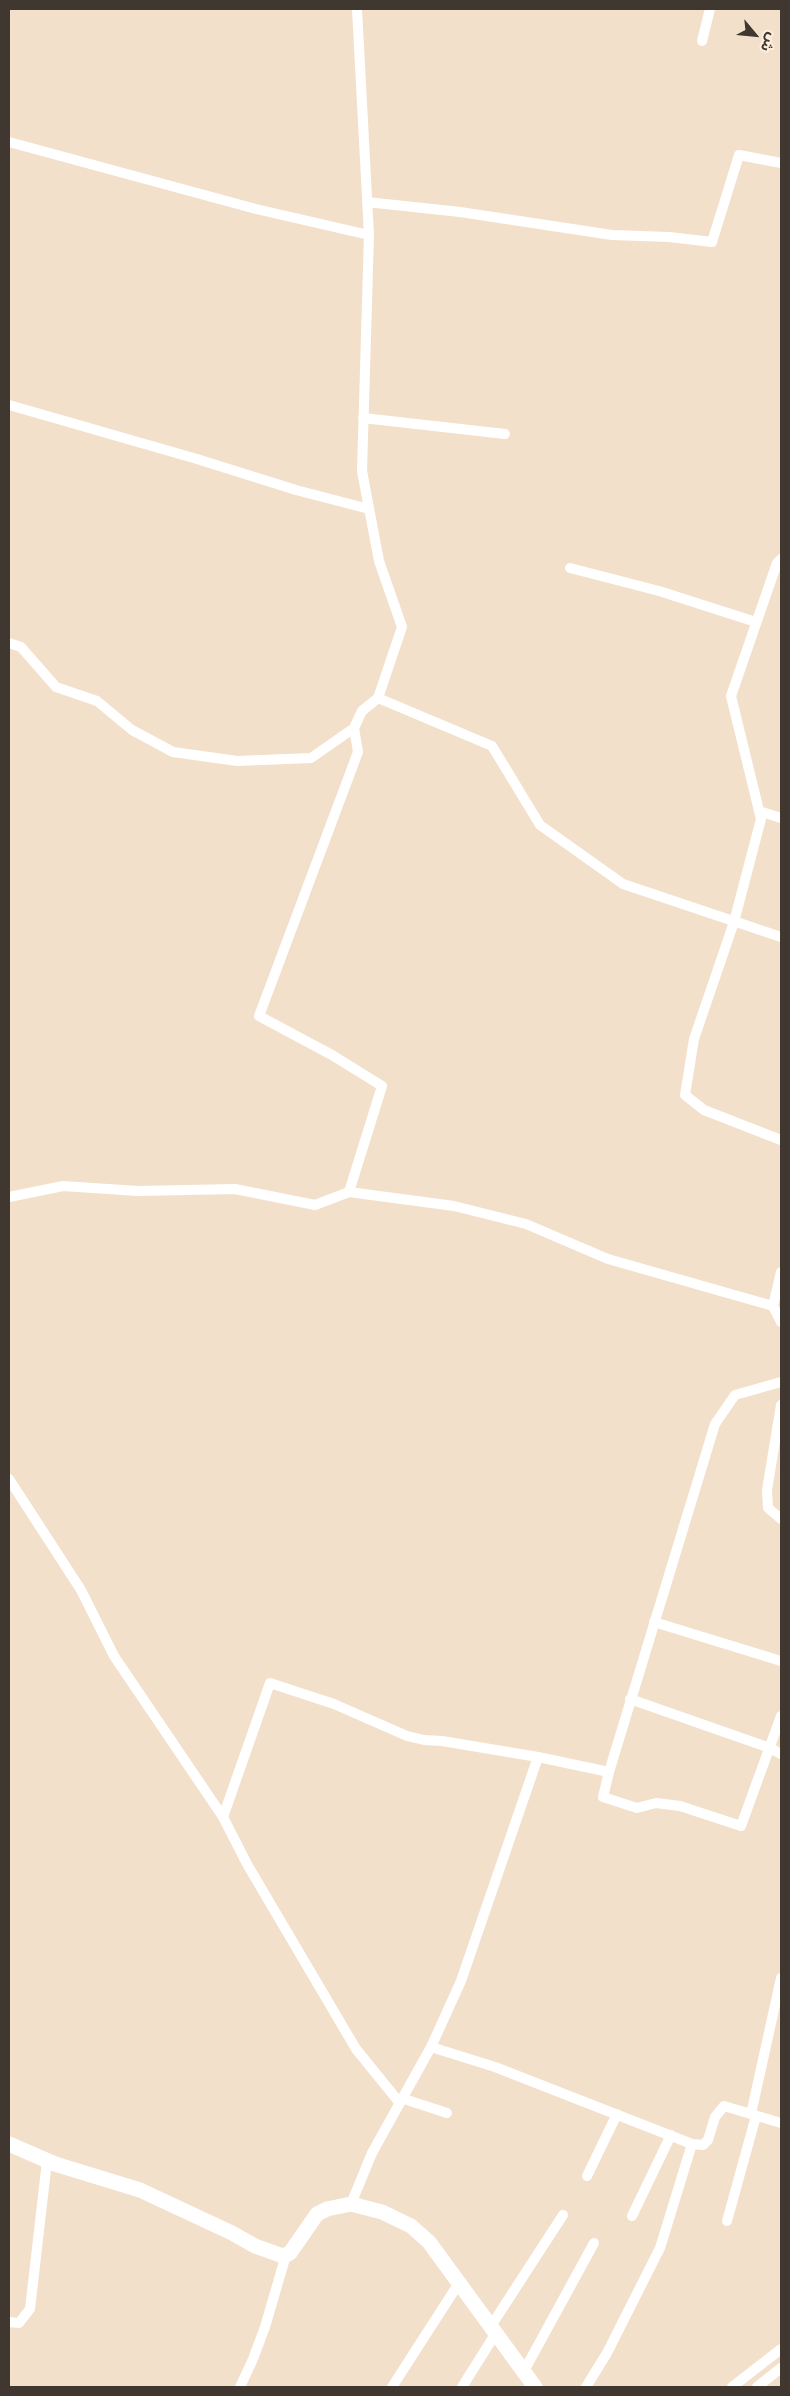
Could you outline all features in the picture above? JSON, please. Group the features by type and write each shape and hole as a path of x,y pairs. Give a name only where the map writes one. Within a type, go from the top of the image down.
{"street":[{"path":"9,643 21,647 56,687 96,701 132,730 172,752 237,761 311,758 354,728 362,711 378,698 402,626 379,561 362,471 369,235 357,9"},
{"path":"702,41 710,9"},
{"path":"9,142 256,209 369,235"},
{"path":"367,202 470,213 612,235 669,237 712,242 739,154 781,164"},
{"path":"9,405 197,459 296,490 369,509"},
{"path":"363,418 505,434"},
{"path":"781,560 777,563 731,696 761,819 734,922 694,1039 685,1095 704,1110 781,1140"},
{"path":"570,568 659,590 756,622"},
{"path":"378,698 492,746 540,825 623,884 781,937"},
{"path":"348,1192 382,1086 332,1055 259,1016 358,752 354,728"},
{"path":"759,811 781,818"},
{"path":"9,1197 63,1186 138,1191 235,1189 315,1205 348,1192 454,1206 526,1224 608,1259 774,1306"},
{"path":"781,1272 774,1306 781,1322"},
{"path":"781,1382 734,1395 715,1424 630,1699 603,1797 637,1808 656,1803 680,1806 741,1826 781,1716"},
{"path":"781,1405 767,1490 768,1508 781,1519"},
{"path":"9,1479 81,1590 114,1656 223,1817 247,1864 356,2049 400,2100 447,2113"},
{"path":"654,1622 781,1661"},
{"path":"223,1817 270,1683 334,1704 406,1736 538,1757 609,1772"},
{"path":"630,1699 770,1748 781,1754"},
{"path":"351,2204 372,2153 431,2046 461,1981 538,1757"},
{"path":"727,2221 754,2115 781,1978"},
{"path":"431,2046 496,2067 692,2144 703,2145 708,2140 715,2117 724,2106 781,2123"},
{"path":"587,2176 617,2114"},
{"path":"632,2216 671,2135"},
{"path":"9,2144 47,2161 96,2178 140,2190 232,2233 255,2246 286,2255"},
{"path":"586,2387 607,2353 660,2248 692,2144"},
{"path":"9,2322 20,2323 30,2310 47,2161"},
{"path":"244,2386 265,2327 286,2255 317,2214 327,2209 351,2204 382,2212 411,2226 429,2242 535,2387"},
{"path":"462,2387 494,2329 563,2215"},
{"path":"524,2371 594,2243"},
{"path":"392,2387 459,2283"},
{"path":"732,2387 781,2349"},
{"path":"757,2387 781,2368"}]}
